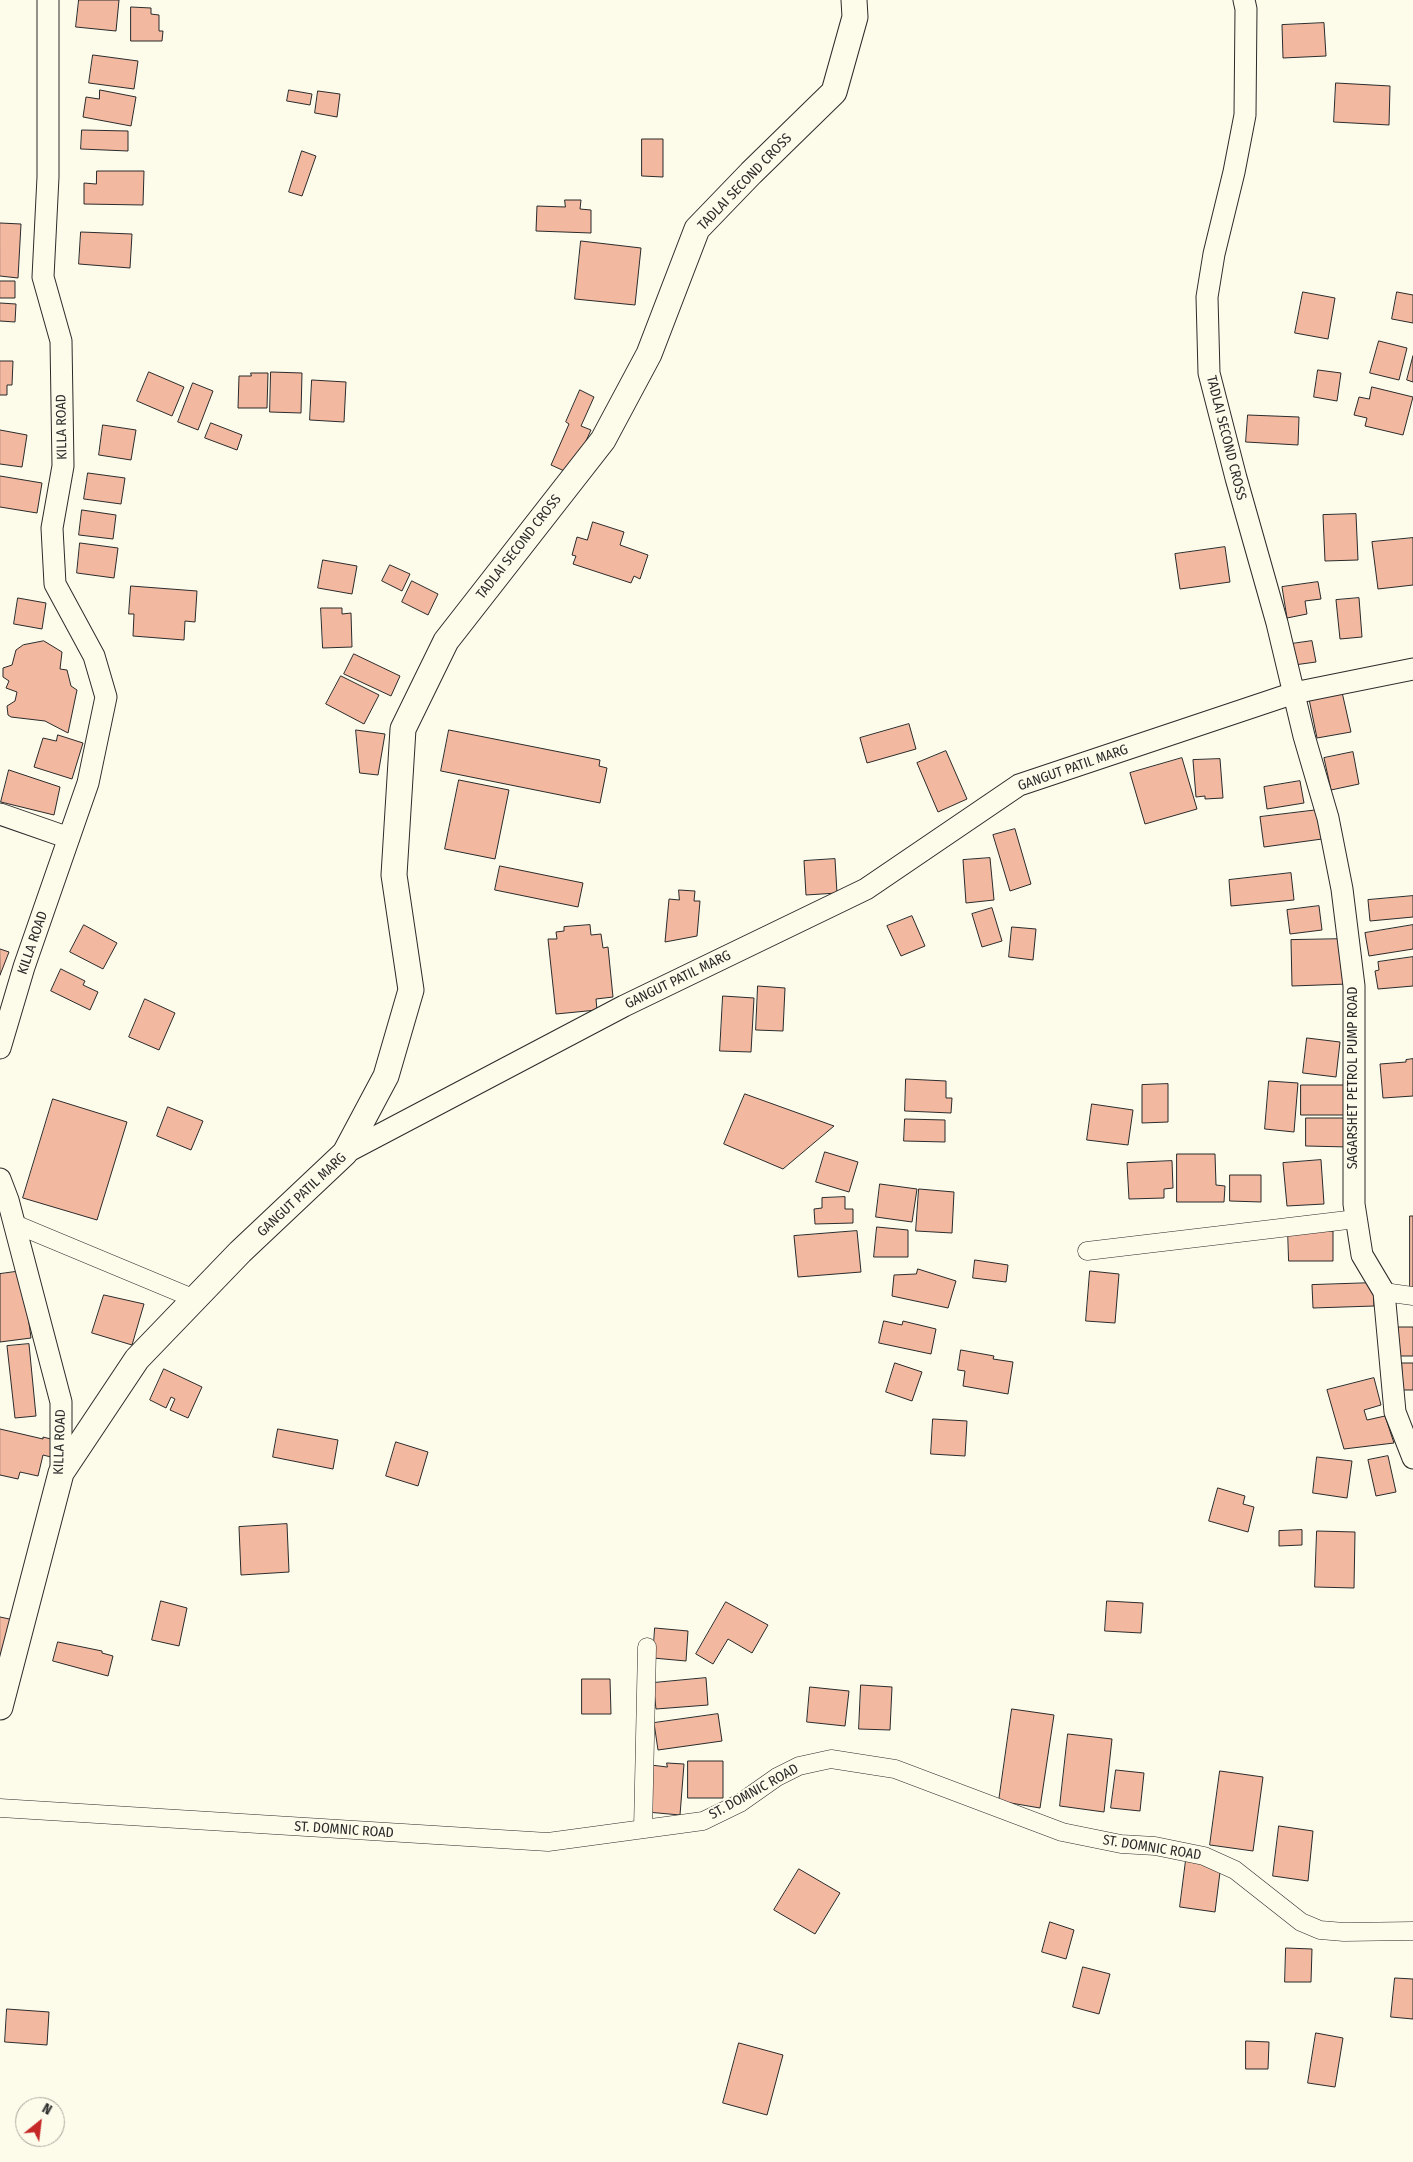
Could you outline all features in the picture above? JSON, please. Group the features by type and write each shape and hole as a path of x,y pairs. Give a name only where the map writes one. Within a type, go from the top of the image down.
{"main road":[{"name":"TADLAI SECOND CROSS","path":"346,1153 386,1076 412,990 394,875 403,729 446,641 603,440 650,354 697,229 834,92 855,17 854,0"},
{"name":"GANGUT PATIL MARG","path":"61,1473 137,1359 240,1252 346,1153"},
{"name":"KILLA ROAD","path":"0,1707 61,1473"}],"street":[{"name":"KILLA ROAD","path":"0,1048 24,967 88,783 106,697 94,656 55,584 52,528 63,466 61,341 43,277 48,177 48,0"},
{"name":"TADLAI SECOND CROSS","path":"1244,0 1246,8 1245,115 1234,172 1214,254 1207,297 1209,373 1236,478 1277,623 1294,693"},
{"name":"GANGUT PATIL MARG","path":"346,1153 624,1006 866,889 1019,785 1294,693 1413,669"},
{"name":"SAGARSHET PETROL PUMP ROAD","path":"1294,693 1304,736 1328,818 1342,889 1352,977 1354,1204 1356,1219 1362,1255 1384,1292 1396,1412 1413,1458"},
{"path":"0,814 69,838"},
{"name":"KILLA ROAD","path":"0,1178 61,1402 61,1473"},
{"path":"1087,1251 1356,1219"},
{"path":"14,1224 195,1298"},
{"path":"1384,1292 1413,1296"},
{"path":"643,1829 647,1647"},
{"name":"ST. DOMNIC ROAD","path":"0,1808 548,1842 703,1821 740,1803 777,1777 799,1766 830,1759 895,1769 1062,1832 1120,1844 1155,1846 1204,1856 1235,1870 1301,1922 1320,1930 1344,1932 1413,1931"}],"building":[{"path":"79,0 119,0 116,31 76,27"},
{"path":"131,7 151,8 151,14 159,15 159,31 163,31 162,41 131,41"},
{"path":"1324,23 1326,56 1283,58 1282,25"},
{"path":"93,55 138,61 134,89 89,83"},
{"path":"1336,83 1390,86 1389,125 1334,122"},
{"path":"100,90 136,97 131,126 83,117 86,97 99,99"},
{"path":"289,90 312,94 310,105 287,101"},
{"path":"318,91 340,94 337,117 315,113"},
{"path":"82,130 128,131 128,151 81,149"},
{"path":"642,139 663,139 663,177 642,176"},
{"path":"302,151 316,156 302,196 289,192"},
{"path":"97,171 144,171 143,205 84,204 84,183 96,184"},
{"path":"565,200 581,200 580,209 591,210 591,233 536,231 537,206 565,207"},
{"path":"0,223 21,224 18,278 0,276"},
{"path":"81,232 132,234 130,268 79,264"},
{"path":"581,241 641,248 635,305 575,299"},
{"path":"0,281 15,281 15,298 0,298"},
{"path":"1303,292 1335,298 1328,339 1295,333"},
{"path":"1397,292 1413,295 1413,323 1392,319"},
{"path":"0,303 16,304 15,322 0,321"},
{"path":"1379,341 1407,348 1399,380 1370,373"},
{"path":"1413,356 1413,382 1407,380"},
{"path":"0,361 13,361 12,385 7,385 7,395 0,395"},
{"path":"1318,370 1341,373 1337,401 1314,397"},
{"path":"149,372 184,387 172,416 137,401"},
{"path":"271,372 302,373 301,413 270,412"},
{"path":"251,373 268,373 267,408 238,408 239,376 251,376"},
{"path":"312,380 346,382 344,422 310,420"},
{"path":"193,383 213,391 198,430 178,422"},
{"path":"1372,387 1413,397 1403,435 1365,426 1367,418 1354,415 1359,397 1369,399"},
{"path":"580,390 594,397 581,426 591,430 571,474 551,465 569,424 566,422"},
{"path":"1248,415 1299,417 1298,445 1246,442"},
{"path":"211,423 242,435 237,450 205,438"},
{"path":"103,425 136,430 131,460 99,455"},
{"path":"0,430 27,435 22,467 0,464"},
{"path":"88,473 125,478 121,504 84,499"},
{"path":"0,476 42,483 37,513 0,507"},
{"path":"82,510 116,515 113,539 79,535"},
{"path":"1356,514 1358,560 1325,561 1323,515"},
{"path":"593,522 624,532 620,545 648,555 640,579 634,576 631,583 573,564 576,556 572,555 577,537 587,540"},
{"path":"1413,538 1413,585 1378,589 1372,542"},
{"path":"80,543 118,548 114,578 77,573"},
{"path":"1225,547 1230,582 1180,589 1175,554"},
{"path":"323,560 357,566 352,594 318,588"},
{"path":"390,565 410,574 402,591 382,581"},
{"path":"412,581 438,594 428,615 402,602"},
{"path":"1318,582 1321,599 1305,601 1307,614 1287,618 1282,587"},
{"path":"131,586 197,591 195,622 185,621 184,640 133,636 134,614 129,614"},
{"path":"18,598 46,603 42,629 14,624"},
{"path":"1359,598 1362,637 1340,639 1336,600"},
{"path":"321,608 342,608 342,614 351,613 352,647 323,648"},
{"path":"44,641 62,652 60,669 67,670 71,686 77,690 68,733 45,721 8,715 7,706 15,701 17,692 6,688 9,681 3,677 3,668 12,665 16,650 23,645"},
{"path":"1312,641 1316,662 1294,665 1291,644"},
{"path":"354,654 400,676 391,696 344,674"},
{"path":"341,676 379,695 364,724 326,704"},
{"path":"1342,692 1351,732 1317,738 1309,699"},
{"path":"909,724 916,749 867,763 860,738"},
{"path":"356,730 385,734 378,775 360,773"},
{"path":"449,730 600,760 599,766 607,768 600,803 441,771"},
{"path":"58,735 83,743 72,779 34,767 43,738 56,741"},
{"path":"946,751 967,799 938,812 917,763"},
{"path":"1353,752 1359,784 1331,790 1324,758"},
{"path":"1182,758 1197,809 1145,824 1130,773"},
{"path":"1220,759 1223,798 1205,799 1205,796 1196,797 1193,760"},
{"path":"9,770 60,787 54,815 1,802"},
{"path":"459,780 509,790 495,859 445,849"},
{"path":"1300,781 1304,803 1267,809 1264,787"},
{"path":"1318,810 1322,839 1264,847 1260,817"},
{"path":"1015,829 1031,884 1010,891 993,835"},
{"path":"990,858 994,900 966,903 963,860"},
{"path":"835,859 837,893 806,895 804,861"},
{"path":"500,866 583,883 578,907 495,890"},
{"path":"1291,873 1294,900 1231,906 1229,880"},
{"path":"679,890 695,891 694,901 700,901 697,936 665,942 669,899 679,900"},
{"path":"1413,896 1413,917 1370,921 1368,900"},
{"path":"1319,906 1322,930 1290,934 1287,910"},
{"path":"992,908 1002,941 982,947 972,914"},
{"path":"912,916 925,946 901,956 887,926"},
{"path":"84,925 117,943 103,969 70,952"},
{"path":"590,925 591,935 601,934 603,948 608,947 613,997 596,999 597,1010 556,1014 548,939 557,939 556,932 564,931 564,927"},
{"path":"1413,925 1413,949 1369,956 1365,933"},
{"path":"1012,927 1036,929 1033,960 1009,957"},
{"path":"1347,939 1348,984 1292,986 1291,940"},
{"path":"0,949 9,952 0,975"},
{"path":"1413,957 1413,986 1378,989 1375,971 1379,970 1378,962"},
{"path":"61,969 85,981 83,985 98,992 90,1010 51,991"},
{"path":"758,986 785,988 783,1031 756,1030"},
{"path":"723,996 754,998 751,1052 720,1051"},
{"path":"145,999 175,1013 159,1050 129,1037"},
{"path":"1307,1038 1340,1042 1336,1077 1303,1073"},
{"path":"1413,1059 1413,1096 1383,1098 1380,1064 1406,1062 1406,1060"},
{"path":"906,1079 946,1081 946,1098 952,1098 951,1113 905,1111"},
{"path":"1269,1081 1298,1083 1294,1132 1265,1129"},
{"path":"1168,1084 1168,1122 1142,1123 1142,1085"},
{"path":"1301,1085 1346,1085 1346,1115 1301,1115"},
{"path":"745,1094 834,1126 783,1169 724,1144"},
{"path":"53,1099 127,1122 97,1220 23,1198"},
{"path":"1092,1104 1133,1110 1128,1145 1087,1140"},
{"path":"168,1107 203,1121 191,1150 157,1136"},
{"path":"1306,1118 1349,1118 1349,1147 1306,1146"},
{"path":"905,1119 945,1120 945,1142 904,1141"},
{"path":"825,1152 858,1162 849,1192 816,1182"},
{"path":"1177,1154 1215,1154 1216,1185 1225,1186 1224,1202 1177,1202"},
{"path":"1321,1160 1324,1204 1287,1206 1283,1163"},
{"path":"1172,1161 1173,1188 1164,1189 1164,1198 1129,1199 1127,1163"},
{"path":"1230,1175 1261,1175 1261,1202 1230,1201"},
{"path":"880,1184 917,1189 912,1222 876,1217"},
{"path":"919,1189 954,1192 952,1233 916,1231"},
{"path":"845,1197 845,1209 853,1209 853,1223 815,1224 814,1209 822,1208 822,1198"},
{"path":"1410,1216 1413,1216 1413,1290 1410,1290"},
{"path":"877,1227 908,1230 908,1257 874,1257"},
{"path":"857,1231 861,1272 798,1277 794,1236"},
{"path":"1288,1231 1333,1231 1333,1261 1289,1261"},
{"path":"975,1260 1008,1265 1006,1282 973,1278"},
{"path":"918,1269 956,1281 948,1308 892,1296 894,1275 916,1274"},
{"path":"22,1271 31,1338 0,1342 0,1274"},
{"path":"1090,1271 1119,1274 1115,1323 1086,1321"},
{"path":"1373,1283 1374,1306 1313,1308 1312,1285"},
{"path":"104,1295 144,1304 132,1345 92,1333"},
{"path":"884,1321 902,1325 903,1321 936,1329 931,1354 879,1343"},
{"path":"1398,1327 1413,1327 1413,1356 1399,1356"},
{"path":"29,1344 36,1416 15,1418 7,1346"},
{"path":"961,1350 994,1356 993,1359 1013,1362 1008,1394 963,1386 965,1371 958,1370"},
{"path":"895,1363 922,1372 912,1401 886,1392"},
{"path":"1402,1363 1413,1363 1413,1390 1403,1390"},
{"path":"164,1369 202,1387 188,1418 170,1410 175,1399 171,1397 166,1408 150,1400"},
{"path":"1374,1378 1381,1405 1364,1410 1367,1420 1385,1416 1394,1443 1344,1449 1327,1390"},
{"path":"933,1419 967,1421 965,1456 931,1454"},
{"path":"0,1429 55,1440 51,1457 43,1455 38,1476 20,1472 18,1479 0,1475"},
{"path":"278,1429 338,1440 333,1469 273,1457"},
{"path":"396,1442 428,1452 418,1486 386,1476"},
{"path":"1388,1456 1396,1492 1376,1496 1368,1460"},
{"path":"1317,1457 1352,1461 1347,1498 1313,1493"},
{"path":"1218,1488 1245,1496 1243,1504 1254,1507 1248,1532 1209,1521"},
{"path":"287,1524 289,1572 241,1575 239,1527"},
{"path":"1302,1530 1302,1545 1279,1546 1279,1531"},
{"path":"1317,1531 1355,1532 1354,1588 1315,1587"},
{"path":"161,1601 187,1608 179,1646 152,1640"},
{"path":"1107,1601 1143,1603 1141,1633 1105,1631"},
{"path":"726,1602 768,1625 752,1653 728,1639 713,1664 696,1654"},
{"path":"0,1617 14,1620 4,1658 0,1657"},
{"path":"655,1628 688,1631 686,1661 653,1658"},
{"path":"58,1642 102,1651 102,1653 113,1656 108,1676 53,1661"},
{"path":"706,1678 708,1705 656,1709 653,1683"},
{"path":"582,1679 610,1679 611,1714 582,1714"},
{"path":"861,1685 892,1687 890,1730 859,1729"},
{"path":"810,1687 849,1691 845,1726 807,1722"},
{"path":"1012,1709 1054,1715 1040,1808 999,1801"},
{"path":"718,1714 722,1741 658,1750 654,1723"},
{"path":"1068,1734 1112,1739 1104,1812 1060,1806"},
{"path":"688,1761 723,1761 723,1798 688,1798"},
{"path":"667,1763 684,1764 680,1815 647,1812 651,1765 667,1767"},
{"path":"1116,1770 1144,1773 1140,1811 1111,1808"},
{"path":"1220,1771 1263,1777 1253,1851 1210,1845"},
{"path":"1279,1826 1313,1831 1308,1881 1273,1876"},
{"path":"1186,1860 1221,1864 1215,1912 1180,1907"},
{"path":"799,1869 840,1893 815,1934 774,1910"},
{"path":"1050,1922 1074,1930 1066,1959 1042,1952"},
{"path":"1286,1948 1312,1949 1311,1982 1285,1982"},
{"path":"1083,1967 1110,1974 1099,2014 1073,2007"},
{"path":"1395,1978 1413,1979 1413,2019 1391,2017"},
{"path":"7,2009 49,2012 47,2045 5,2042"},
{"path":"1316,2033 1343,2038 1335,2087 1308,2083"},
{"path":"1246,2041 1269,2042 1268,2069 1246,2069"},
{"path":"739,2043 783,2055 767,2115 723,2103"}]}
